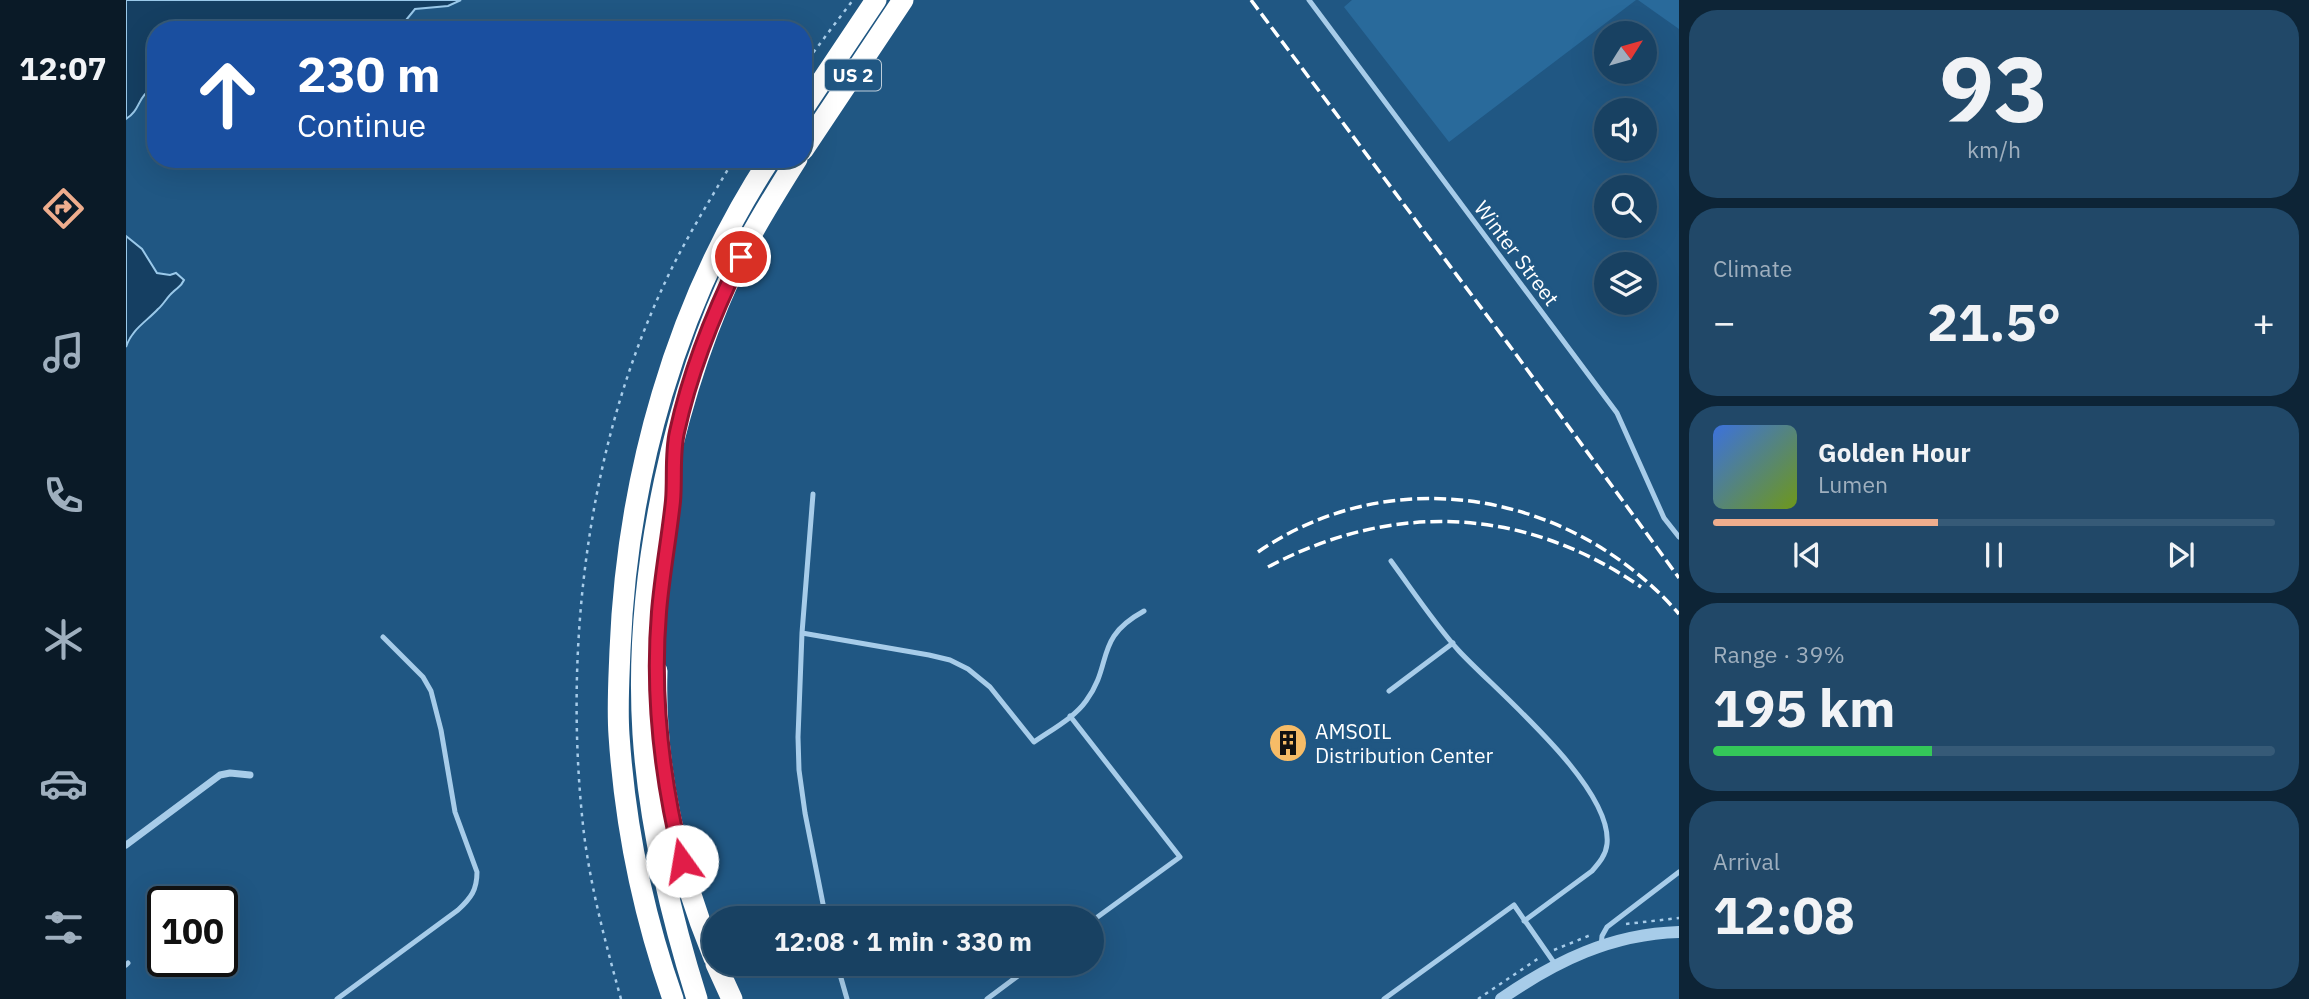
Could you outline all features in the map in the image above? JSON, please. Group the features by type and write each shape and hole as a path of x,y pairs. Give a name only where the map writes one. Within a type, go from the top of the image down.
{"highway":[{"name":"US 2","path":"812,95 876,0"},
{"name":"US 2","path":"812,136 903,0"},
{"path":"673,999 657,955 644,901 625,797 619,733 619,678 627,555 636,495 672,363 690,313 727,230 764,168"},
{"path":"697,999 667,894 649,793 643,733 644,612 650,554 677,434 695,372 733,272 792,168"},
{"path":"677,434 673,502 664,556 659,616 658,722 666,791 676,838 687,885 702,926"},
{"path":"721,976 732,999"}],"street":[{"path":"126,845 220,775 250,775"},
{"path":"1501,999 1555,964 1642,935 1679,932"}],"lane":[{"name":"Winter Street","path":"1309,0 1610,403 1627,433 1664,518 1679,537"},
{"path":"813,494 802,633 799,769 823,906"},
{"path":"1391,561 1453,643 1573,768 1589,791 1605,824 1607,844 1600,862 1592,871 1524,920"},
{"path":"802,633 929,654 950,660 968,669 990,687 1034,742 1084,704 1092,692 1108,643 1131,618 1144,611"},
{"path":"337,999 458,910 470,899 477,881 477,872 455,812 441,730 431,691 423,677 383,637"},
{"path":"1389,691 1453,643"},
{"path":"1070,716 1180,857 1104,912"},
{"path":"1601,947 1602,936 1607,927 1679,872"},
{"path":"1384,999 1514,905 1555,964"},
{"path":"840,976 847,999"},
{"path":"987,999 1018,976"}],"path":[{"path":"812,53 853,0"}],"shaded area":[{"path":"126,0 461,0 448,6 415,9 405,21 147,21 147,92 135,111 126,119"},
{"path":"1352,0 1636,0 1608,21 1594,21 1594,32 1449,142 1344,7"},
{"path":"1638,0 1679,0 1679,29"},
{"path":"126,236 142,249 157,273 176,273 184,280 135,331 126,347"}],"railway":[{"path":"1251,0 1679,578"},
{"path":"1258,552 1311,523 1366,505 1423,499 1479,502 1535,516 1587,540 1636,572 1679,614"},
{"path":"1268,567 1315,546 1362,531 1410,523 1457,522 1504,528 1551,540 1596,560 1641,587"}],"place":[{"name":"AMSOIL Distribution Center","path":"1288,743"}],"route":[{"path":"682,861 666,791 658,722 659,616 664,556 673,502 677,434 712,322 741,257"}]}
